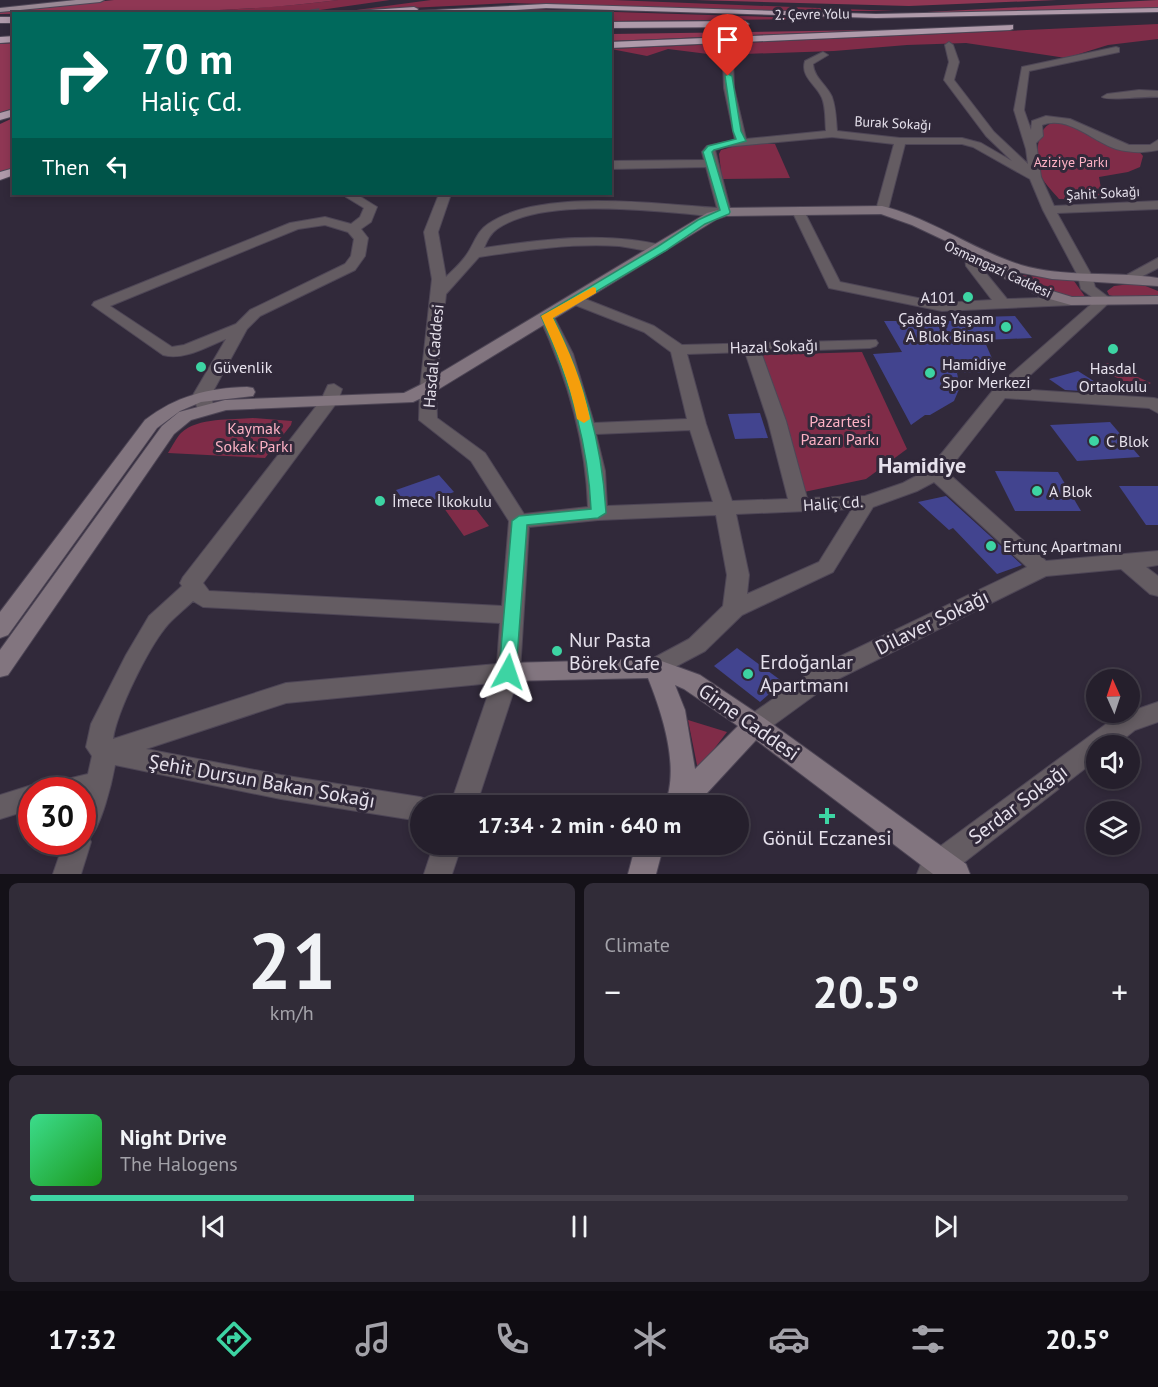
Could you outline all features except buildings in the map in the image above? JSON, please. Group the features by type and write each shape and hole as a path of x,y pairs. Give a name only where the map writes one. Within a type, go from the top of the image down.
{"highway":[{"path":"327,12 406,0"},
{"path":"655,0 877,9 1044,4"},
{"path":"768,13 915,12 1066,2"},
{"path":"340,12 462,6 972,15 1158,11"},
{"path":"432,12 506,7"},
{"name":"2. Çevre Yolu","path":"786,23 1158,11"},
{"path":"1126,21 1158,18"},
{"name":"2. Çevre Yolu","path":"612,30 875,27 1158,18"},
{"name":"2. Çevre Yolu","path":"612,25 754,24"},
{"path":"612,45 1020,26"}],"main road":[{"path":"0,3 71,0"},
{"path":"0,10 100,0"}],"street":[{"path":"949,45 954,62 949,80 990,134 1035,177"},
{"path":"1105,300 1088,289 1085,276 1049,210 1035,177 1030,142 1019,110 1025,69 1116,50"},
{"path":"823,55 808,63 808,70 826,93 832,134"},
{"path":"728,61 729,88 741,141"},
{"path":"1107,97 1139,93 1158,94"},
{"path":"1030,142 1037,136 1036,123 1042,120 1055,120 1075,124 1116,145 1144,150 1155,147 1158,143"},
{"name":"Burak Sokağı","path":"709,163 708,152 711,148 741,141 832,134 900,141 962,141 977,145 1035,177"},
{"path":"882,210 900,141"},
{"path":"612,165 709,163 725,212"},
{"name":"Hasdal Caddesi","path":"445,195 431,232 439,279 428,388 428,420 478,457 519,521"},
{"path":"352,196 371,207 366,219 353,229"},
{"name":"Şahit Sokağı","path":"1049,210 1158,205"},
{"path":"438,293 474,254 482,234 508,218 522,213 566,208 725,212 882,210 899,215 994,260 1017,268 1047,274 1130,277 1158,282"},
{"path":"677,210 682,235"},
{"name":"Osmangazi Caddesi","path":"882,210 888,216 1044,293 1071,301 1158,300"},
{"path":"798,211 834,285 942,307 1071,301"},
{"path":"0,629 151,424 176,406 203,402 225,405 331,395 407,398 428,388 661,249 712,216 725,212"},
{"path":"0,668 168,430 203,402 241,327 255,313 271,303 324,281 350,267 358,256 361,238 353,229 324,221 295,226 99,305 169,352 188,349 241,327"},
{"path":"474,254 503,249 611,242 641,243 661,249"},
{"path":"972,257 973,266 1003,304"},
{"path":"1130,277 1158,262"},
{"path":"575,300 649,329 678,350 725,509 738,575 734,609"},
{"name":"Haliç Cd.","path":"519,521 598,513 866,502 910,488 936,473 1000,393 1105,300"},
{"path":"547,316 565,354 580,401 596,471 598,513"},
{"name":"Hazal Sokağı","path":"678,350 870,343"},
{"path":"751,347 777,421 799,505"},
{"path":"1000,393 1157,404"},
{"path":"331,395 190,583 203,599 512,615"},
{"path":"586,429 698,424"},
{"path":"936,473 1042,569"},
{"path":"679,795 681,752 673,710 656,668 697,645 734,609 826,567 866,502"},
{"path":"467,795 508,672 519,521"},
{"name":"Dilaver Sokağı","path":"755,725 826,674 1042,569 1158,558"},
{"path":"1125,561 1158,588"},
{"path":"105,752 99,747 103,724 134,661 157,622 194,587"},
{"name":"Girne Caddesi","path":"508,672 656,668 692,682 755,725 943,870"},
{"path":"105,752 286,693 508,672"},
{"name":"Serdar Sokağı","path":"943,870 1126,723 1158,712"},
{"path":"687,795 755,725"},
{"path":"96,791 105,752"},
{"name":"Şehit Dursun Bakan Sokağı","path":"105,752 281,787 410,807"},
{"path":"0,807 18,802"},
{"path":"67,874 73,855"},
{"path":"438,874 444,855"},
{"path":"642,874 647,855"}],"green space":[{"path":"338,0 390,0 306,12 136,12 217,10"},
{"path":"431,0 613,0 895,11 760,11 510,3 349,11"},
{"path":"521,9 830,19 612,21 612,12 468,12"},
{"path":"1158,24 1158,39 1108,45 1066,58 966,43 716,55 668,49 647,56 612,49"},
{"name":"Aziziye Parkı","path":"1056,122 1068,124 1137,149 1143,156 1140,167 1128,172 1099,177 1103,200 1059,199 1041,176 1038,161 1040,135 1049,124"},
{"path":"743,144 775,144 790,178 722,179 719,154 721,150"},
{"path":"1021,275 1074,281 1086,298 1059,295"},
{"path":"1138,283 1158,291 1158,295 1116,297 1109,295 1107,291 1114,286"},
{"name":"Pazartesi Pazarı Parkı","path":"862,352 907,449 866,479 804,492 761,355"},
{"path":"1107,363 1151,383 1140,389 1097,368"},
{"name":"Kaymak Sokak Parkı","path":"253,418 292,421 265,458 168,453 181,433 196,424 216,420"},
{"path":"465,495 489,526 464,536 441,504"},
{"path":"688,720 727,732 698,770"}],"shaded area":[{"path":"114,0 338,0 212,10 12,12 12,14 0,14 0,12"},
{"path":"695,0 1057,0 909,6"},
{"path":"1158,0 1158,8 908,13"},
{"path":"874,30 612,41 612,34"},
{"path":"12,43 12,108 0,113 0,44"},
{"path":"12,118 12,168 0,174 0,124"}],"slow traffic":[{"path":"584,419 565,354 547,316 593,290"}],"place":[{"name":"A101","path":"968,297"},
{"name":"Çağdaş Yaşam A Blok Binası","path":"1006,327"},
{"name":"Hasdal Ortaokulu","path":"1113,349"},
{"name":"Güvenlik","path":"201,367"},
{"name":"Hamidiye Spor Merkezi","path":"930,373"},
{"name":"C Blok","path":"1094,441"},
{"name":"A Blok","path":"1037,491"},
{"name":"İmece İlkokulu","path":"380,501"},
{"name":"Ertunç Apartmanı","path":"991,546"},
{"name":"Nur Pasta Börek Cafe","path":"557,651"},
{"name":"Erdoğanlar Apartmanı","path":"748,674"},
{"name":"Gönül Eczanesi","path":"827,816"}],"district":[{"name":"Hamidiye","path":"922,465"}],"route":[{"path":"508,672 519,521 598,513 596,471 580,401 565,354 547,316 661,249 701,222 725,212 709,163 708,152 711,148 741,141 737,131 728,76"}]}
